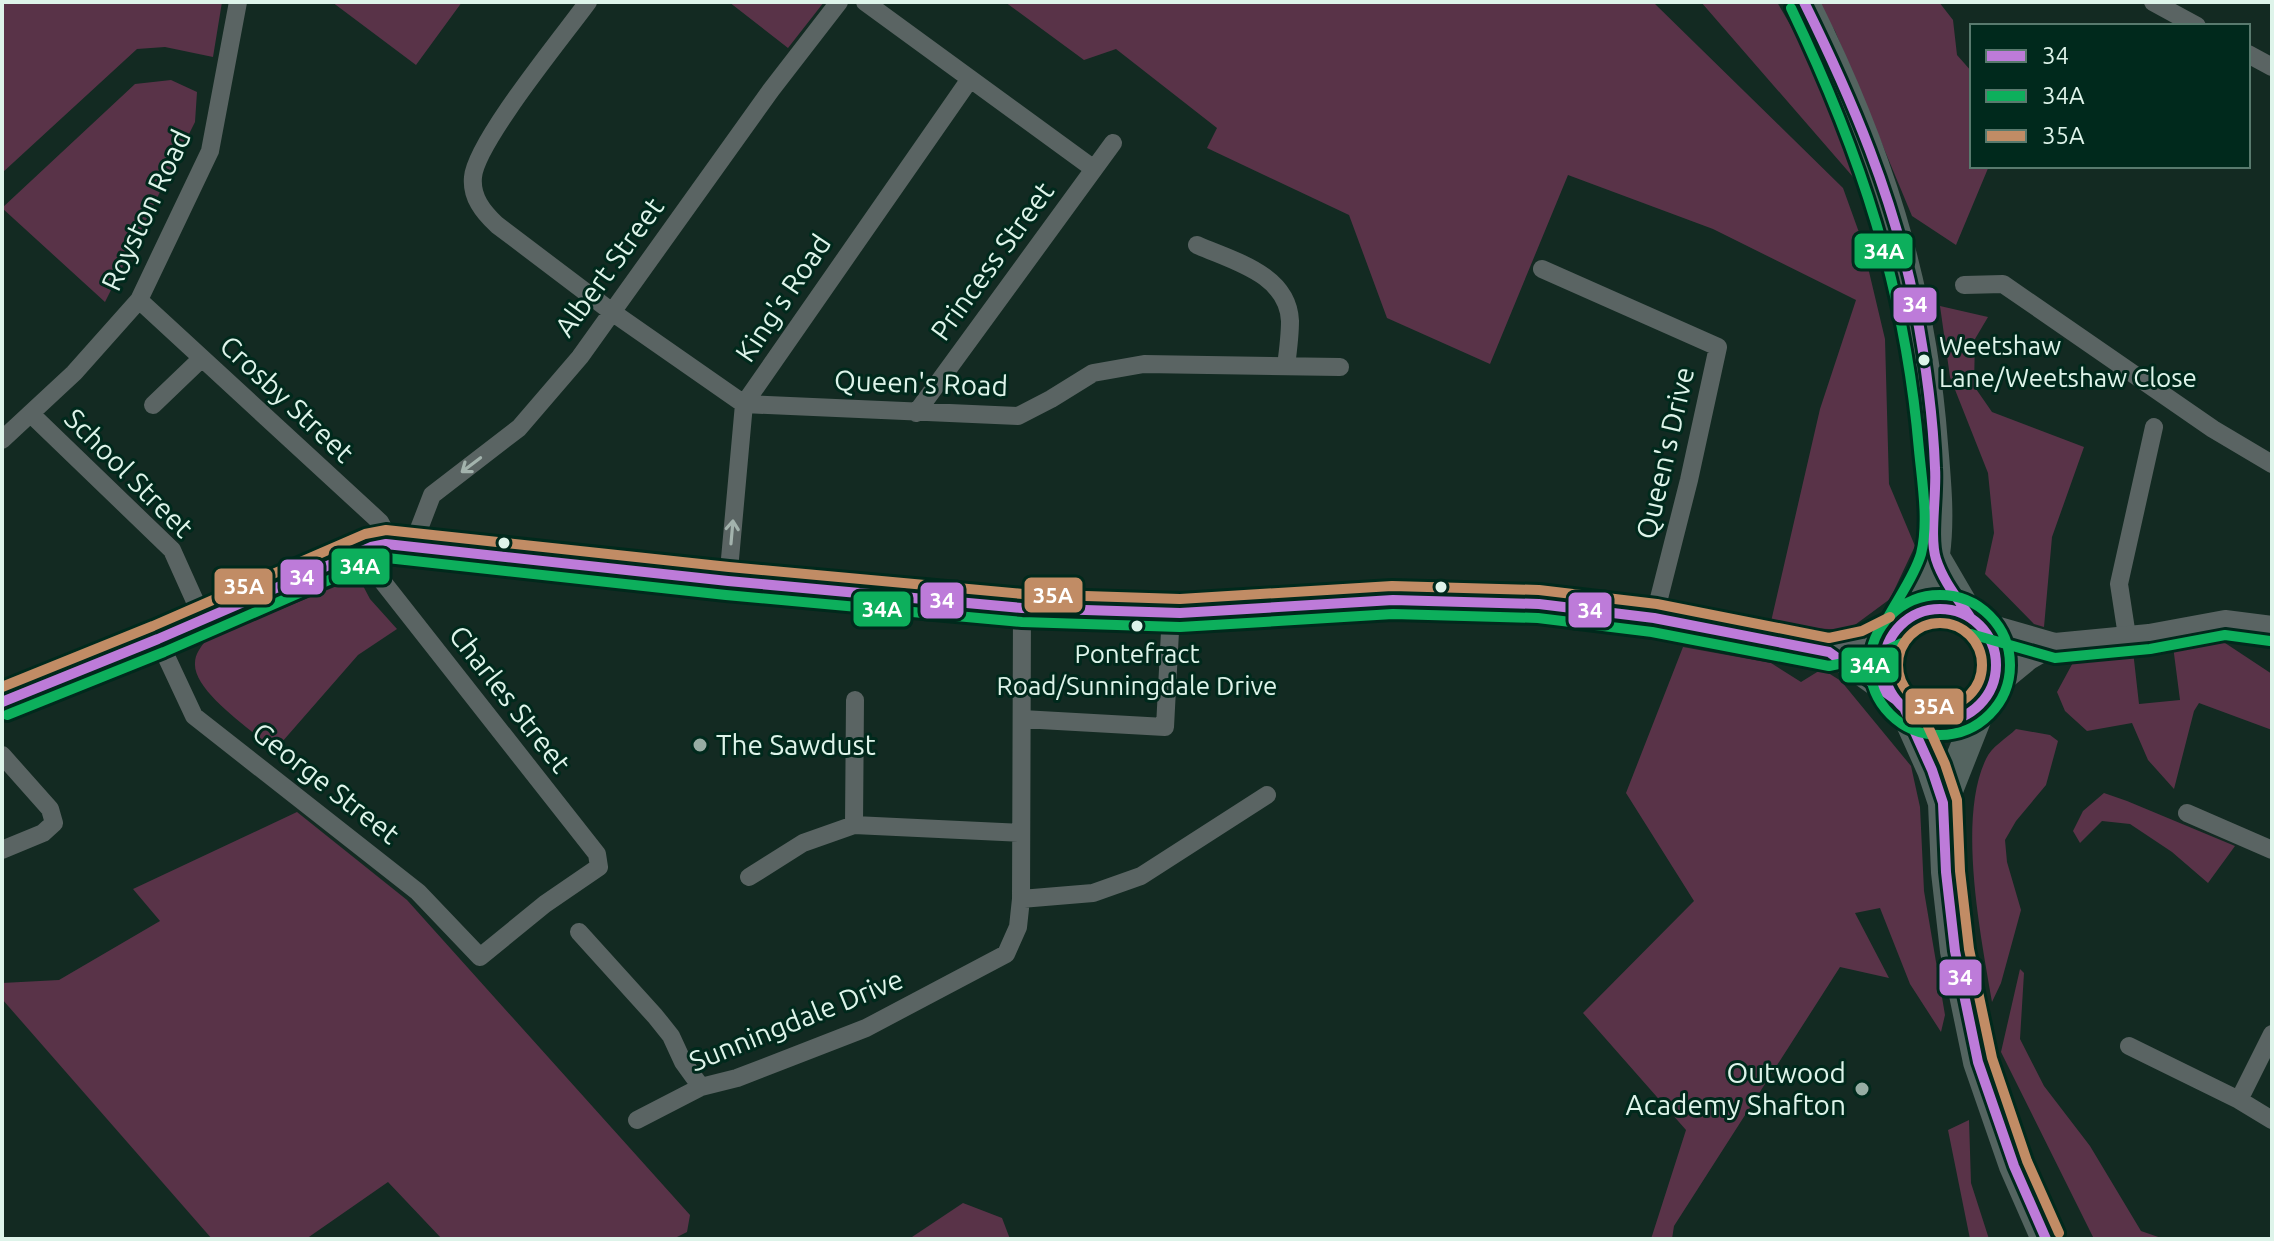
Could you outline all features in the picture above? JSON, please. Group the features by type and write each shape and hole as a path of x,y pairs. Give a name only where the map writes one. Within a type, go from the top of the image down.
{"highway":[{"path":"1804,2 1845,88 1879,173 1914,301 1931,422 1936,492 1935,557 1887,646 1884,665 1887,684 1926,756 1943,803 1946,872 1955,951 1975,1049 1982,1078 2014,1166 2046,1239"},
{"path":"1935,557 1972,619 1988,636 1995,654 1996,673 1943,803"},
{"path":"1898,628 1926,611 1941,609 1956,611 1972,619"},
{"path":"1901,705 1929,720 1954,720 1970,713 1987,697"}],"street":[{"name":"Royston Road","path":"2,440 74,373 139,300 210,151 238,2"},
{"path":"588,2 492,134 473,176 474,194 483,212 497,225 612,312 744,404"},
{"name":"Albert Street","path":"412,547 432,495 519,428 580,357 771,90 839,2"},
{"path":"865,2 1094,169"},
{"path":"2153,2 2180,8 2195,24"},
{"path":"2250,55 2272,67"},
{"name":"King's Road","path":"728,581 744,404 970,79"},
{"name":"Princess Street","path":"916,413 1113,143"},
{"path":"1197,245 1261,273 1278,287 1290,318 1286,366"},
{"name":"Queen's Drive","path":"1542,269 1718,347 1654,618"},
{"path":"1964,285 2003,284 2213,429 2272,464"},
{"name":"Crosby Street","path":"139,300 380,522 386,533 379,546"},
{"path":"153,405 202,358"},
{"name":"Queen's Road","path":"744,404 1018,416 1093,373 1144,364 1340,367"},
{"name":"School Street","path":"31,414 172,550 203,619"},
{"path":"2127,636 2119,584 2154,427"},
{"path":"2,702 379,546 1022,608 1171,612 1393,600 1539,604 1654,618 1829,652 1867,644 1898,628"},
{"name":"Charles Street","path":"379,546 379,577 597,854 599,867 545,904 480,957"},
{"name":"Sunningdale Drive","path":"637,1120 701,1087 737,1078 866,1028 1006,954 1018,927 1021,899 1022,608"},
{"path":"1022,719 1165,727 1171,612"},
{"path":"1972,619 2055,644 2149,635 2225,621 2272,627"},
{"name":"George Street","path":"158,639 194,716 418,892 480,957"},
{"path":"1987,697 2029,659 2055,644"},
{"path":"1829,652 1901,705"},
{"path":"854,825 855,700"},
{"path":"2,755 50,809 54,823 43,833 2,850"},
{"path":"1021,899 1093,893 1141,876 1267,795"},
{"path":"2187,813 2272,850"},
{"path":"749,877 803,843 854,825 1021,833"},
{"path":"579,932 671,1036 683,1062 701,1087"},
{"path":"2239,1100 2272,1034"},
{"path":"2129,1046 2239,1100 2272,1120"}],"shaded area":[{"path":"2,2 222,2 213,57 165,47 137,49 2,173"},
{"path":"332,2 462,2 416,65"},
{"path":"729,2 824,2 788,48"},
{"path":"1005,2 1653,2 1843,188 1861,238 1885,339 1889,484 1915,546 1890,599 1848,630 1770,626 1820,409 1856,300 1713,229 1568,175 1490,364 1387,318 1349,215 1207,148 1217,128 1116,49 1084,60"},
{"path":"1701,2 1777,2 1799,40 1860,185"},
{"path":"1817,2 1939,2 1953,20 1957,55 1970,70 1970,168 1988,168 1956,245 1912,216 1835,31"},
{"path":"171,80 197,92 195,122 105,302 2,208 135,84"},
{"path":"1940,306 1988,317 1975,339 1974,386 1992,412 2084,447 2052,537 2044,627 2034,624 1985,574 1994,533 1988,473 1950,377"},
{"path":"354,579 360,580 370,599 397,629 358,655 275,750 214,699 197,674 197,654 206,640"},
{"path":"2216,637 2272,674 2272,730 2199,703 2194,711 2174,789 2148,760 2132,723 2087,731 2065,711 2057,692 2076,657 2133,651 2139,704 2180,700 2173,646"},
{"path":"1683,647 1771,663 1801,682 1822,669 1841,681 1911,766 1920,807 1924,891 1945,1015 1941,1032 1910,984 1880,908 1855,913 1889,978 1840,967 1674,1226 1672,1239 1651,1239 1686,1130 1583,1013 1694,901 1626,793"},
{"path":"2016,729 2050,735 2058,741 2046,785 2016,821 2005,840 2007,862 2021,910 2001,983 1992,1002 1974,879 1973,813 1977,784 1988,755"},
{"path":"2104,793 2235,846 2208,883 2172,852 2130,824 2102,821 2080,843 2073,831 2083,811"},
{"path":"297,812 407,900 690,1215 687,1232 673,1239 442,1239 388,1182 306,1239 212,1239 2,999 2,983 59,980 160,921 133,889"},
{"path":"2020,969 2024,973 2020,1039 2044,1086 2090,1146 2141,1231 2164,1239 2094,1239 2001,1052"},
{"path":"1969,1120 1971,1183 1989,1239 1970,1239 1948,1130"},
{"path":"963,1203 1002,1218 1010,1239 909,1239"}],"transit line":[{"name":"34","path":"1804,2 1870,150 1896,226 1919,325 1930,406 1935,478 1934,550 1951,590 1970,617"},
{"name":"34A","path":"1791,8 1859,169 1891,277 1912,390 1924,502 1923,542 1914,571 1887,619"},
{"name":"35A","path":"2,687 153,626 365,534 386,530 729,567 1023,594 1180,599 1392,586 1539,590 1657,604 1829,638 1862,631 1890,617"},
{"name":"34","path":"2,702 371,547 386,544 728,581 1022,608 1180,613 1393,600 1539,604 1654,618 1829,652 1896,700"},
{"name":"34A","path":"7,715 164,652 375,560 387,558 726,595 1022,622 1180,627 1393,614 1538,618 1652,632 1829,666 1872,657 1902,643"},
{"name":"34A","path":"1940,595 1967,600 1989,616 2005,638 2010,665 2005,692 1989,714 1967,730 1940,735 1913,730 1891,714 1875,692 1870,665 1875,638 1891,616 1913,600 1940,595"},
{"name":"34","path":"1940,609 1961,613 1980,625 1992,644 1996,665 1992,686 1980,705 1961,717 1940,721 1919,717 1900,705 1888,686 1884,665 1888,644 1900,625 1919,613 1940,609"},
{"name":"35A","path":"1940,623 1956,626 1970,635 1979,649 1982,665 1979,681 1970,695 1956,704 1940,707 1924,704 1910,695 1901,681 1898,665 1901,649 1910,635 1924,626 1940,623"},
{"name":"34A","path":"1971,634 2055,658 2150,649 2225,635 2270,641"},
{"name":"35A","path":"1918,704 1945,764 1957,800 1960,871 1969,949 1992,1058 2027,1161 2059,1233"},
{"name":"34","path":"1905,710 1943,803 1946,872 1955,951 1978,1062 2014,1166 2046,1239"}],"place":[{"name":"Weetshaw Lane/Weetshaw Close","path":"1924,360"},
{"name":"Pontefract Road/Sunningdale Drive","path":"1137,626"},
{"name":"The Sawdust","path":"700,745"},
{"name":"Outwood Academy Shafton","path":"1862,1089"}]}
